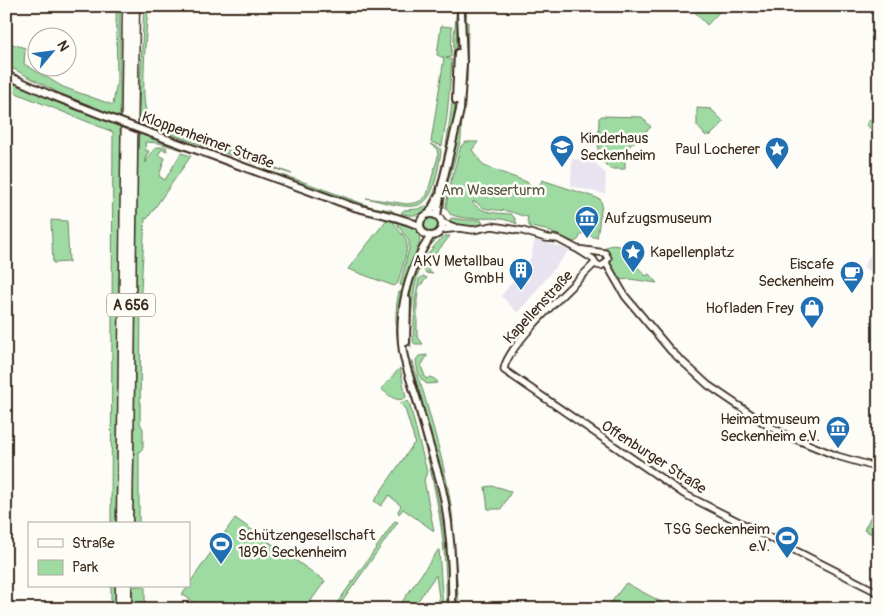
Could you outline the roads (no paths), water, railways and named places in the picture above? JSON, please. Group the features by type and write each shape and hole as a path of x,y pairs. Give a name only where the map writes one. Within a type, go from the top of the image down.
{"highway":[{"name":"A 656","path":"121,522 127,24 132,6"},
{"name":"A 656","path":"128,522 132,6"},
{"path":"120,588 120,609"},
{"path":"127,588 127,609"}],"main road":[{"path":"451,609 452,566 448,527 439,477 405,362 402,335 402,307 420,253 430,237 437,235 441,230 439,219 441,189 460,110 462,86 462,10"},
{"name":"Kloppenheimer Straße","path":"6,75 53,96 142,130 368,212 404,219 419,226"},
{"path":"430,237 423,233 419,226 422,218 429,214 441,189"},
{"path":"429,214 439,219"},
{"name":"Kloppenheimer Straße","path":"404,219 422,218"},
{"path":"420,253 423,233"}],"street":[{"path":"439,219 459,228"},
{"path":"441,230 459,228 472,230 496,226 558,239 577,249 601,266 608,258 601,251 577,249"},
{"path":"594,261 596,252"},
{"name":"Kapellenstraße","path":"504,370 504,363 527,332 594,261"},
{"path":"606,262 625,296 679,360 708,385 748,413 788,436 837,456 879,468"},
{"name":"Offenburger Straße","path":"504,370 684,494 879,593"}],"place":[{"name":"Kinderhaus Seckenheim","path":"562,168"},
{"name":"Paul Locherer","path":"777,170"},
{"name":"Aufzugsmuseum","path":"587,239"},
{"name":"Kapellenplatz","path":"633,273"},
{"name":"AKV Metallbau GmbH","path":"521,291"},
{"name":"Eiscafe Seckenheim","path":"852,294"},
{"name":"Hofladen Frey","path":"812,329"},
{"name":"Heimatmuseum Seckenheim e.V.","path":"838,449"},
{"name":"TSG Seckenheim e.V.","path":"787,559"},
{"name":"Schützengesellschaft 1896 Seckenheim","path":"221,565"}],"park label":[{"name":"Am Wasserturm","path":"493,190"}]}
